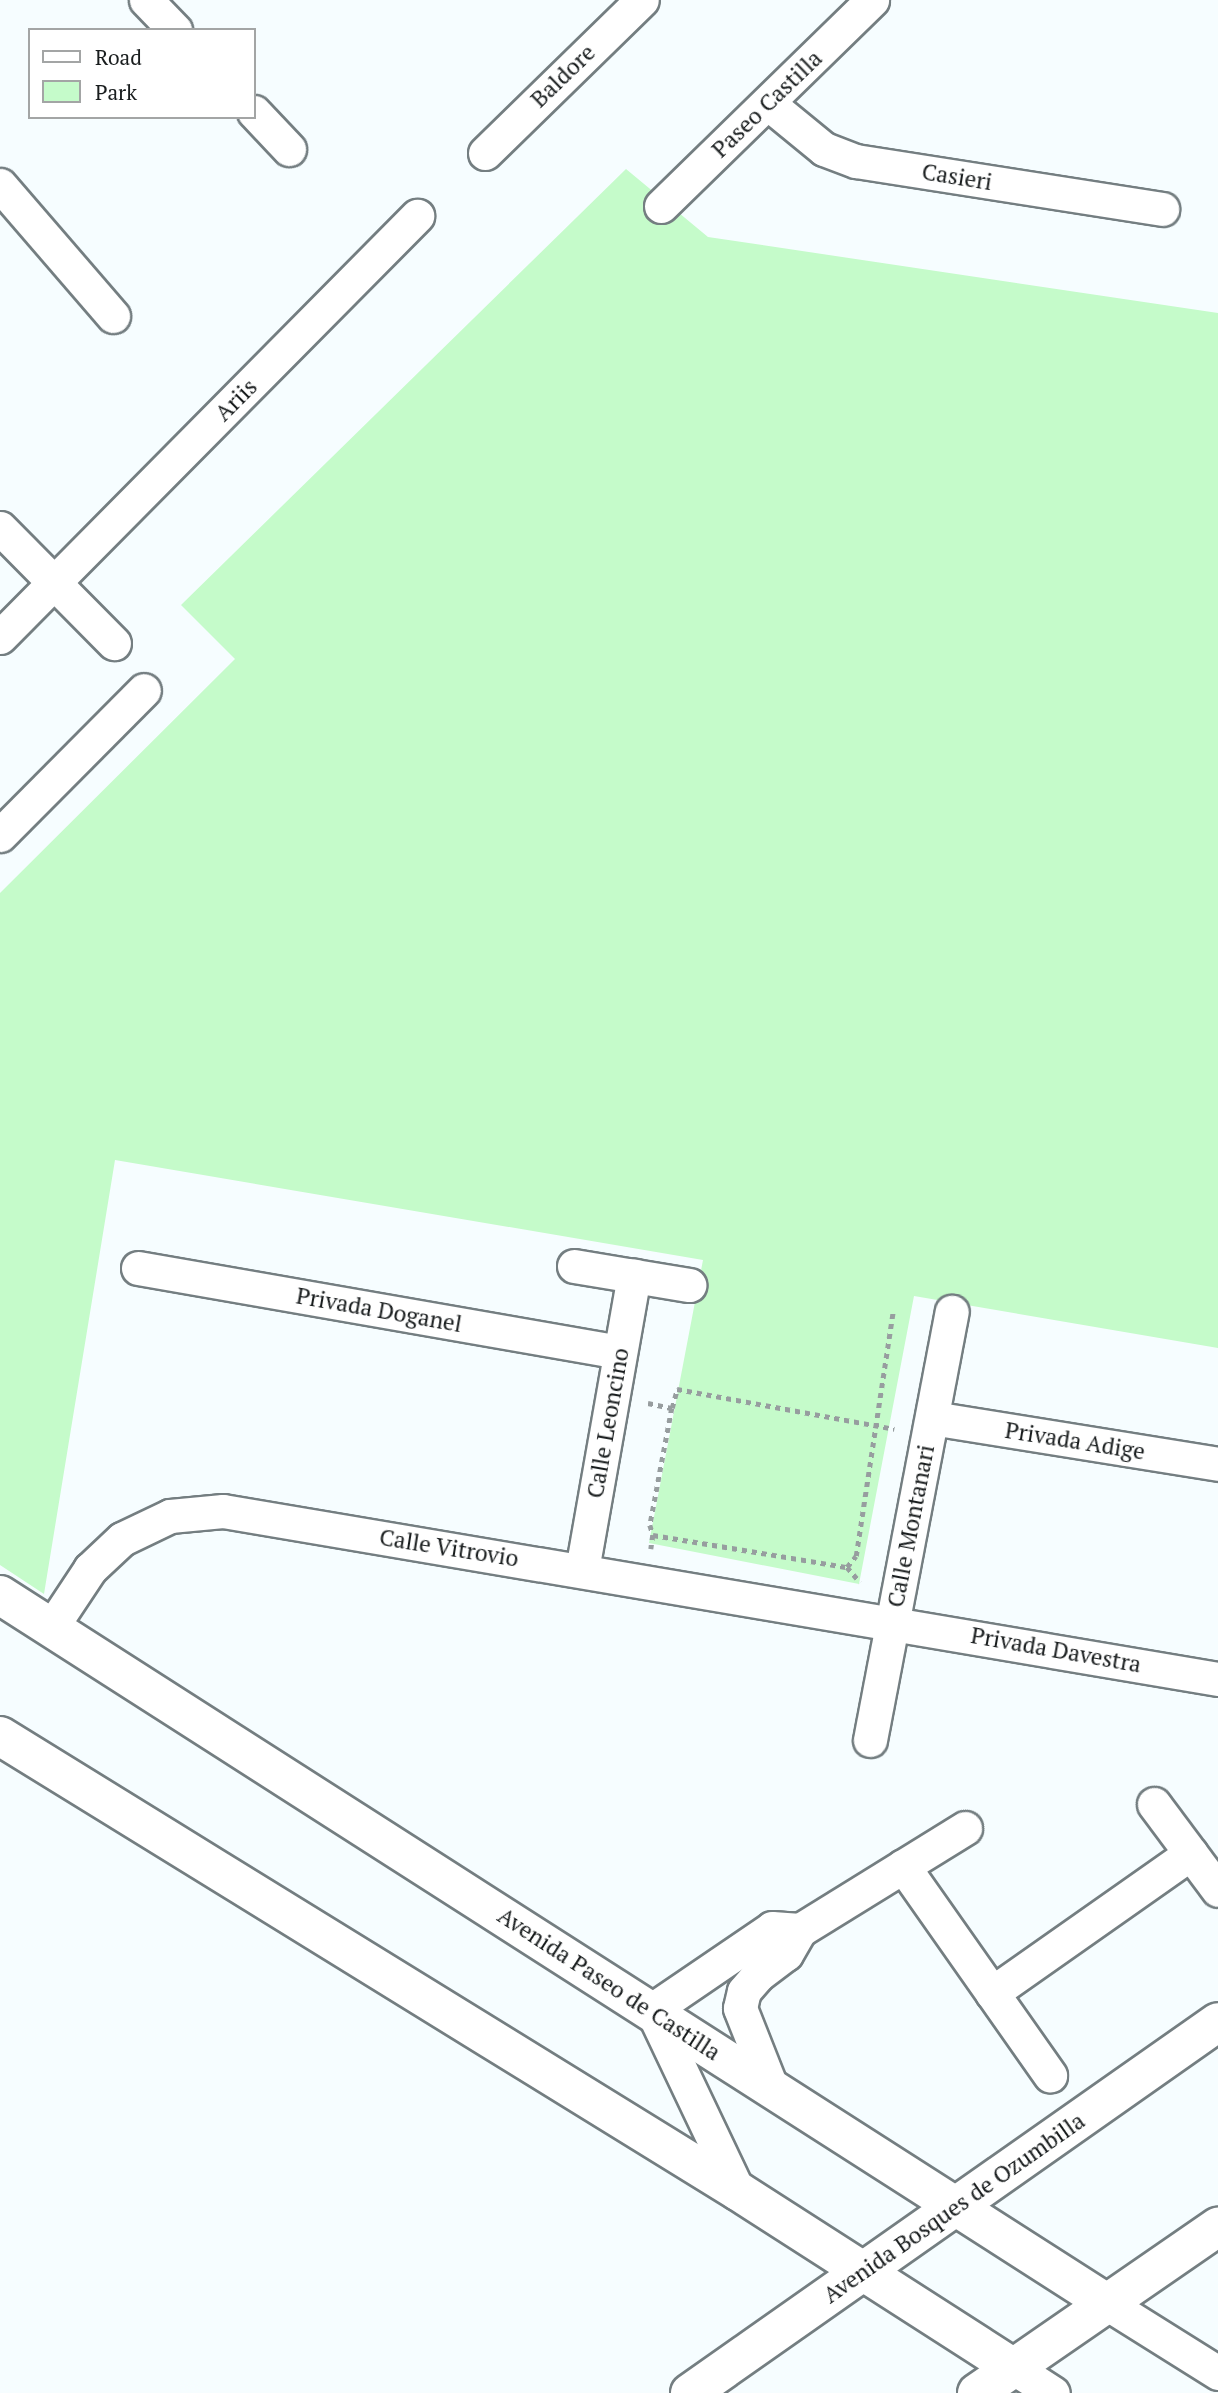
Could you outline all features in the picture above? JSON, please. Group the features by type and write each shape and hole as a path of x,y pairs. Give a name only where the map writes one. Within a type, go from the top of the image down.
{"street":[{"path":"146,0 173,28"},
{"name":"Baldore","path":"485,153 642,0"},
{"name":"Paseo Castilla","path":"660,206 769,104 872,0"},
{"name":"Casieri","path":"769,104 824,149 856,161 1162,209"},
{"path":"256,114 289,149"},
{"path":"0,185 113,316"},
{"name":"Ariis","path":"0,637 417,216"},
{"path":"0,528 114,643"},
{"path":"0,835 144,690"},
{"path":"574,1266 689,1285"},
{"name":"Privada Doganel","path":"138,1268 620,1352"},
{"name":"Calle Leoncino","path":"582,1570 634,1276"},
{"name":"Calle Montanari","path":"870,1740 952,1312"},
{"name":"Privada Adige","path":"930,1427 1218,1464"},
{"name":"Calle Vitrovio","path":"51,1628 90,1569 122,1539 170,1516 223,1511 893,1622"},
{"name":"Avenida Paseo de Castilla","path":"0,1595 1218,2373"},
{"name":"Privada Davestra","path":"893,1622 1218,1679"},
{"path":"0,1736 738,2191 1053,2393"},
{"path":"1154,1804 1218,1890"},
{"path":"772,2089 740,2008 744,1991 759,1974 786,1954 800,1930 965,1828"},
{"path":"992,1993 1191,1853"},
{"path":"903,1866 1050,2075"},
{"path":"738,2191 652,2010 772,1928 800,1930"},
{"path":"712,1970 744,1991"},
{"name":"Avenida Bosques de Ozumbilla","path":"690,2393 1218,2022"},
{"path":"977,2393 1218,2227"}],"path":[{"path":"847,1567 856,1556 893,1311"},
{"path":"647,1581 653,1535 650,1525 677,1389 876,1426 930,1427"},
{"path":"612,1396 672,1408"},
{"path":"653,1535 847,1567 893,1622"}],"green space":[{"path":"626,169 708,237 1218,313 1218,1348 914,1296 859,1584 649,1543 703,1260 115,1160 44,1594 0,1565 0,893 235,659 181,605"}]}
